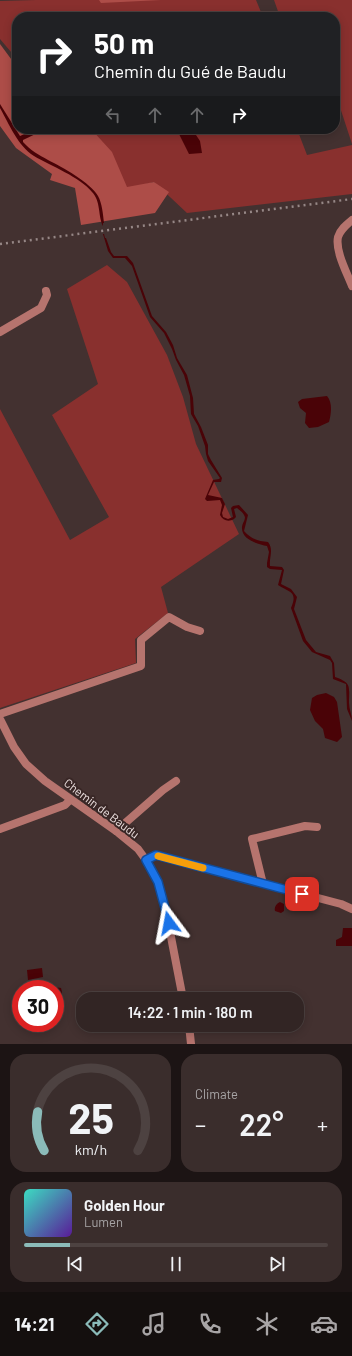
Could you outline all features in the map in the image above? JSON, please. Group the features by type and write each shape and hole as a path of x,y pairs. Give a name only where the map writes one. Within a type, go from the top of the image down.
{"street":[{"path":"352,220 342,229 338,237 338,245 340,257 352,286"},
{"path":"0,332 41,308 46,291"},
{"path":"0,714 141,666 141,640 169,617 188,627 200,631"},
{"name":"Chemin de Baudu","path":"0,719 14,747 26,764 70,800 116,831 138,849 146,860 158,882 166,911 182,992"},
{"path":"116,831 176,781"},
{"path":"0,829 65,805 70,800"},
{"path":"263,884 252,839 305,826 317,827"},
{"path":"146,860 156,855 341,904 352,909"},
{"path":"190,1032 191,1044"}],"shaded area":[{"path":"99,0 161,0 101,3"},
{"path":"256,0 261,12 12,12 12,53 0,39 0,1"},
{"path":"274,0 352,0 352,144 340,107 340,12 278,12"},
{"path":"0,44 12,60 12,134 96,134 112,152 127,187 154,182 169,192 155,213 81,225 75,188 50,180 52,174 16,148 0,126"},
{"path":"0,104 12,123 12,130 0,108"},
{"path":"14,134 19,134 20,136 25,134 36,134 23,140 23,142 38,154 76,176 94,191 98,196 101,205 104,223 103,226 97,200 92,192 80,181 28,152"},
{"path":"77,134 299,134 307,155 352,145 352,194 187,213 154,182 126,189"},
{"path":"179,134 195,134 200,141 202,153 189,154"},
{"path":"103,234 114,256 127,256 133,263 152,316 166,332 173,345 177,358 187,375 193,398 194,414 208,445 208,454 222,478 221,482 214,482 208,495 222,498 225,504 222,513 223,517 228,519 233,517 231,508 239,505 248,515 244,531 249,536 268,542 270,545 270,566 282,567 284,570 281,584 291,589 297,597 294,609 306,640 316,652 330,656 334,663 335,677 347,683 349,689 349,705 352,721 347,709 346,684 333,679 332,663 330,660 312,652 303,641 291,608 294,598 293,595 278,585 282,570 270,569 267,567 269,552 267,546 251,541 244,535 242,527 245,516 237,508 234,509 236,517 228,521 223,519 220,515 222,505 220,500 207,501 205,499 213,480 220,478 208,461 205,446 198,426 191,414 190,396 184,375 164,333 150,317 132,266 125,258 113,258 108,251"},
{"path":"107,265 127,282 167,355 183,397 196,444 239,534 161,587 168,613 135,639 136,663 0,708 0,409 70,540 109,517 52,415 98,384 67,289"},
{"path":"327,396 331,405 329,422 318,427 309,428 305,423 306,413 300,408 298,402 302,399"},
{"path":"326,693 334,697 337,702 342,737 337,742 325,738 323,729 315,721 310,710 312,698"},
{"path":"280,902 284,904 284,911 281,913 275,911 277,904"},
{"path":"343,928 352,928 352,946 336,946 336,940 342,937"},
{"path":"42,968 43,977 28,980 27,970"}],"railway":[{"path":"0,244 352,199"}],"slow traffic":[{"path":"158,856 203,868"}],"route":[{"path":"169,923 158,882 146,860 156,855 302,894"}]}
